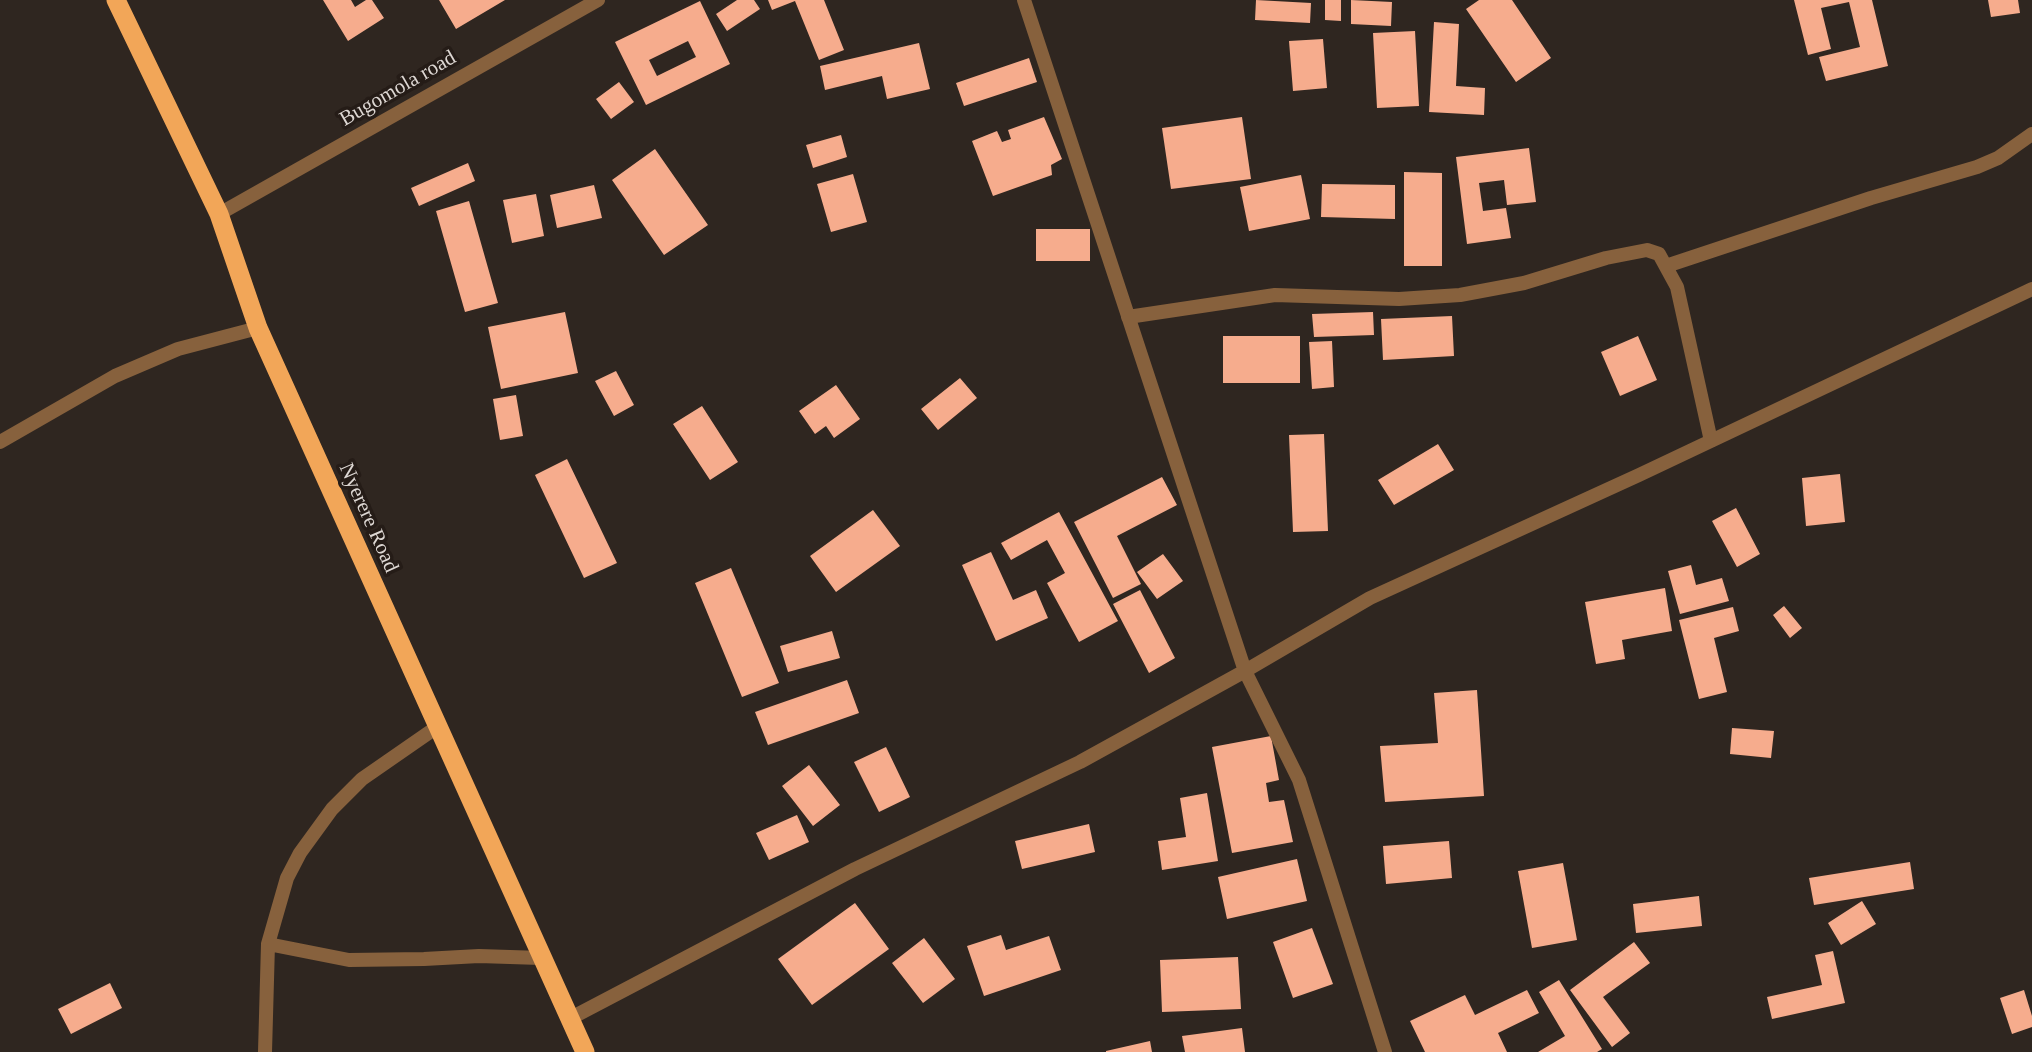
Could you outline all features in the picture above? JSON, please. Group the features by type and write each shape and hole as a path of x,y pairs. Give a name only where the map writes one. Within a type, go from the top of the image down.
{"highway":[{"name":"Nyerere Road","path":"116,0 219,214 258,328 585,1052"}],"street":[{"name":"Bugomola road","path":"219,214 598,0"},
{"path":"1024,0 1245,671 1299,780 1385,1052"},
{"path":"1666,266 1871,198 1977,167 1998,158 2032,134"},
{"path":"1128,317 1275,295 1399,299 1460,295 1524,283 1606,258 1647,250 1659,254 1677,287 1710,441"},
{"path":"569,1019 855,869 1080,762 1370,598 2032,289"},
{"path":"0,442 115,376 178,349 258,328"},
{"path":"265,1052 268,944 287,878 300,853 332,808 362,779 437,727"},
{"path":"268,944 349,960 424,960 479,956 541,958"}],"building":[{"path":"323,0 351,0 355,7 366,0 372,0 384,18 348,41"},
{"path":"439,0 505,0 456,29"},
{"path":"737,0 754,0 760,9 727,31 716,14"},
{"path":"768,0 824,0 844,50 819,60 795,1 772,10"},
{"path":"1256,0 1311,3 1310,23 1255,20"},
{"path":"1325,0 1341,0 1341,21 1325,20"},
{"path":"1351,0 1392,2 1391,26 1351,24"},
{"path":"1479,0 1512,0 1551,58 1516,82 1466,9"},
{"path":"1794,0 1872,0 1888,66 1826,81 1819,57 1860,47 1849,2 1821,8 1831,49 1808,55"},
{"path":"1988,0 2018,0 2020,13 1991,17"},
{"path":"700,1 730,64 646,105 615,42","holes":["688,41 696,57 657,76 649,60"]},
{"path":"1434,22 1459,24 1456,86 1485,88 1484,115 1429,112"},
{"path":"1415,31 1419,106 1377,108 1373,33"},
{"path":"1323,39 1327,88 1293,91 1289,41"},
{"path":"919,43 930,89 887,99 882,76 825,90 820,66"},
{"path":"1029,58 1037,82 964,106 956,83"},
{"path":"619,82 634,102 611,119 596,99"},
{"path":"1044,117 1062,159 1051,165 1052,175 993,196 972,141 997,131 1002,142 1011,139 1008,130"},
{"path":"1242,117 1251,179 1171,189 1162,128"},
{"path":"841,135 847,157 813,168 806,145"},
{"path":"1529,148 1536,202 1507,205 1504,180 1479,183 1483,211 1506,208 1511,238 1467,244 1456,157"},
{"path":"655,149 708,225 664,255 612,180"},
{"path":"468,163 475,181 419,206 411,188"},
{"path":"1404,172 1442,173 1442,266 1404,266"},
{"path":"853,174 867,222 831,232 817,184"},
{"path":"1301,175 1310,219 1249,231 1240,187"},
{"path":"1322,184 1395,185 1395,219 1321,217"},
{"path":"594,185 602,218 557,228 550,195"},
{"path":"536,194 544,236 512,243 503,200"},
{"path":"469,201 498,303 465,312 436,211"},
{"path":"1036,229 1090,229 1090,261 1036,261"},
{"path":"565,312 578,373 501,389 488,327"},
{"path":"1373,312 1374,335 1314,337 1312,314"},
{"path":"1452,316 1454,356 1383,360 1381,319"},
{"path":"1223,336 1300,336 1300,383 1223,383"},
{"path":"1638,336 1657,380 1620,396 1601,352"},
{"path":"1332,341 1334,387 1312,389 1309,342"},
{"path":"616,371 634,405 614,416 595,381"},
{"path":"960,378 977,398 938,430 921,409"},
{"path":"836,385 860,419 834,438 826,426 815,434 799,411"},
{"path":"516,395 523,436 500,440 493,399"},
{"path":"702,406 738,462 710,480 673,424"},
{"path":"1324,434 1328,531 1293,532 1289,435"},
{"path":"1438,444 1454,470 1394,505 1378,480"},
{"path":"567,459 617,563 584,578 535,475"},
{"path":"1840,474 1845,522 1806,526 1802,478"},
{"path":"1162,477 1177,505 1117,536 1141,584 1113,598 1074,522"},
{"path":"1736,508 1760,554 1737,567 1712,521"},
{"path":"873,510 900,546 836,592 810,556"},
{"path":"1059,512 1118,621 1079,642 1047,583 1065,573 1047,540 1011,560 1001,543"},
{"path":"991,552 1013,600 1036,590 1048,618 996,641 962,565"},
{"path":"1163,554 1183,581 1157,599 1137,572"},
{"path":"1691,565 1696,585 1722,578 1729,601 1680,614 1668,571"},
{"path":"731,568 779,683 742,697 695,583"},
{"path":"1665,588 1672,631 1622,640 1625,659 1596,664 1585,602"},
{"path":"1140,590 1175,658 1149,673 1113,604"},
{"path":"1784,606 1802,628 1790,638 1773,615"},
{"path":"1733,607 1739,631 1714,638 1727,692 1699,699 1679,620"},
{"path":"832,631 840,658 788,672 780,646"},
{"path":"847,680 859,713 768,745 755,712"},
{"path":"1477,690 1484,796 1385,802 1380,746 1438,743 1434,693"},
{"path":"1732,728 1774,731 1771,758 1730,754"},
{"path":"1271,736 1279,780 1266,783 1269,802 1284,800 1293,842 1232,853 1212,747"},
{"path":"886,747 910,797 879,812 854,762"},
{"path":"809,765 840,805 813,826 782,786"},
{"path":"1207,793 1218,861 1162,870 1158,841 1186,837 1180,798"},
{"path":"797,815 809,842 769,860 756,833"},
{"path":"1089,824 1095,852 1022,869 1015,841"},
{"path":"1449,841 1452,878 1386,884 1383,846"},
{"path":"1297,859 1307,901 1227,919 1218,877"},
{"path":"1910,862 1914,889 1814,905 1809,878"},
{"path":"1563,863 1577,940 1532,948 1518,871"},
{"path":"1699,896 1702,926 1636,933 1633,904"},
{"path":"1862,901 1876,924 1841,945 1828,923"},
{"path":"855,903 889,949 812,1005 778,959"},
{"path":"1312,928 1333,984 1293,998 1273,942"},
{"path":"1001,935 1006,950 1049,936 1061,970 984,996 967,946"},
{"path":"924,938 955,979 923,1003 892,963"},
{"path":"1634,942 1650,963 1603,997 1630,1033 1612,1047 1570,990"},
{"path":"1833,951 1845,1003 1772,1019 1767,997 1822,985 1815,955"},
{"path":"1238,957 1241,1009 1162,1012 1160,960"},
{"path":"1559,980 1602,1049 1597,1052 1538,1052 1565,1036 1539,992"},
{"path":"110,983 122,1008 71,1034 58,1009"},
{"path":"1527,990 1539,1013 1498,1033 1507,1052 1425,1052 1410,1021 1465,995 1475,1015"},
{"path":"2024,990 2032,1016 2032,1027 2012,1034 2000,998"},
{"path":"1242,1028 1245,1052 1185,1052 1182,1036"},
{"path":"1150,1041 1152,1052 1106,1052 1106,1051"}]}
